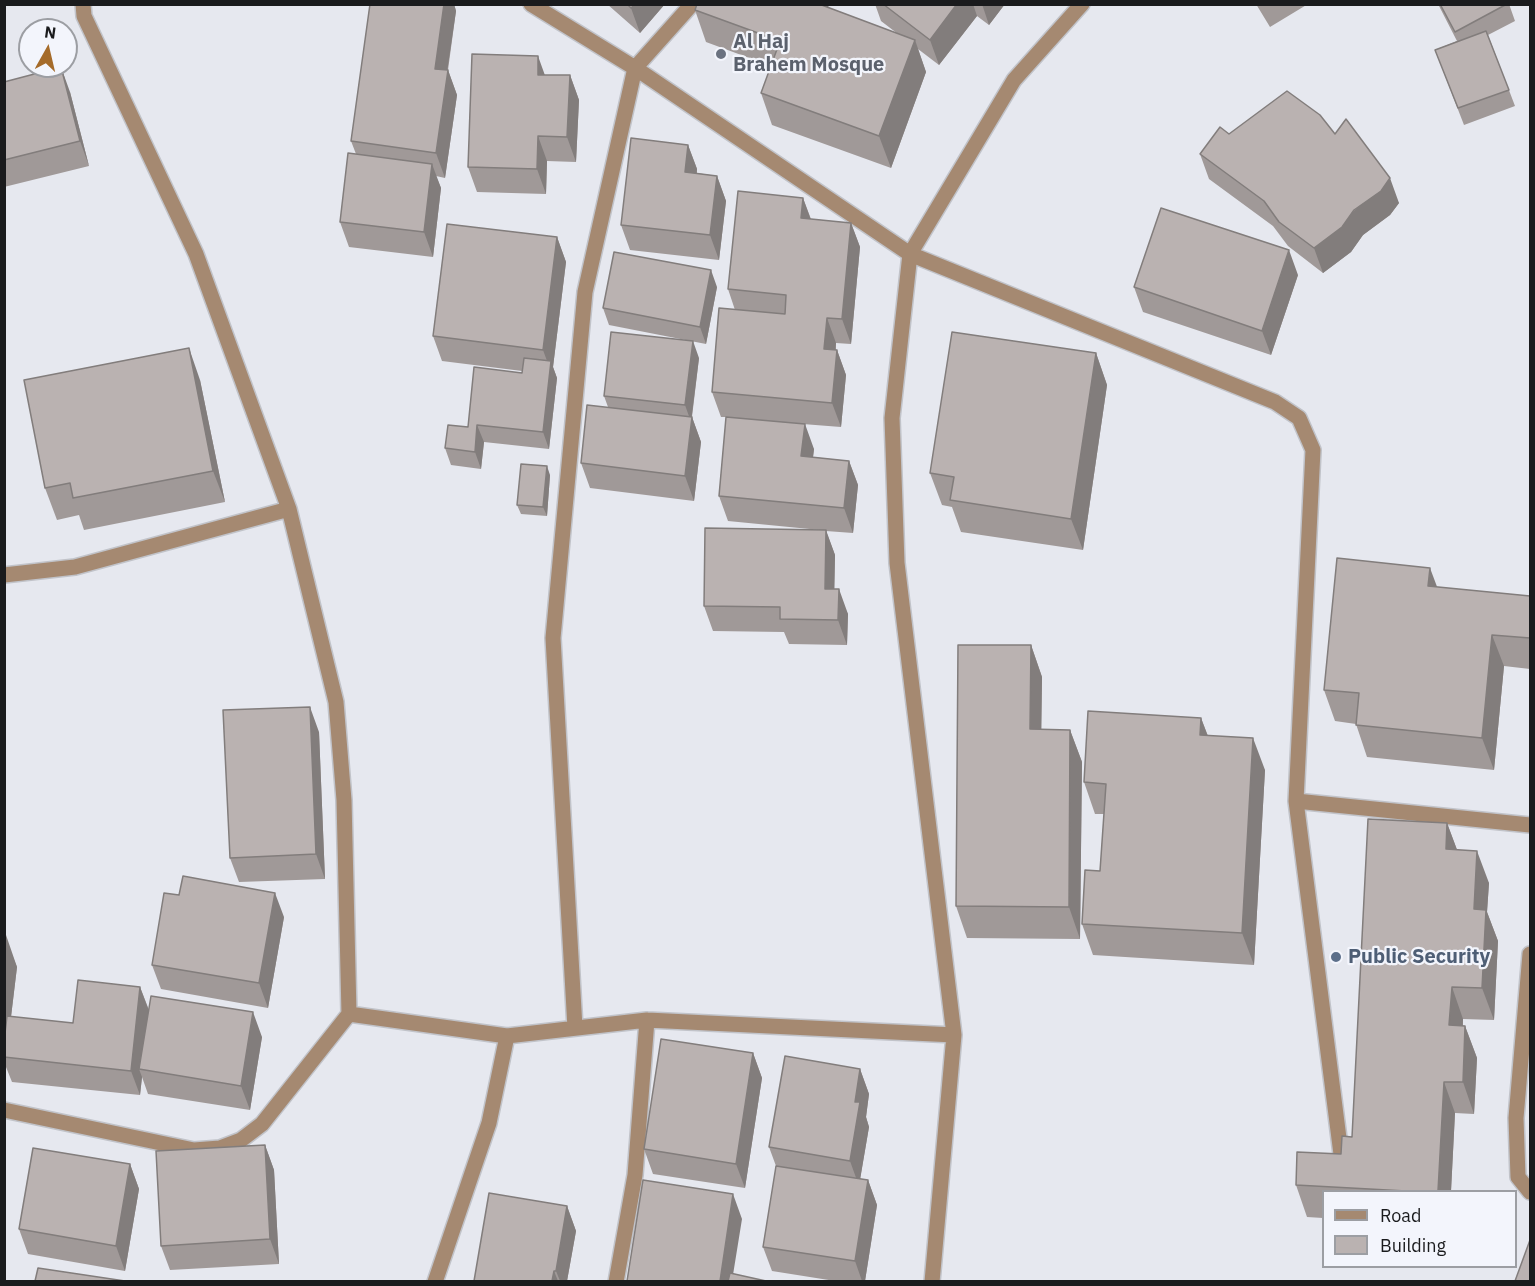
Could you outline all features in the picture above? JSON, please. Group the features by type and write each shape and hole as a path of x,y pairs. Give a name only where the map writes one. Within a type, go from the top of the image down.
{"street":[{"path":"4,1110 194,1150 220,1148 241,1140 262,1124 349,1014 344,800 336,702 290,509 196,254 84,16 83,4"},
{"path":"531,4 635,68 910,254 1275,402 1299,418 1313,450 1296,801 1341,1154"},
{"path":"575,1028 553,638 585,292 635,68 692,4"},
{"path":"932,1281 954,1035 897,563 892,418 910,254 1014,80 1082,4"},
{"path":"4,575 75,567 290,509"},
{"path":"1296,801 1530,825"},
{"path":"1530,954 1516,1118 1518,1177 1530,1192"},
{"path":"349,1014 507,1036 647,1020 954,1035"},
{"path":"616,1281 635,1175 647,1020"},
{"path":"435,1281 489,1123 507,1036"}],"building":[{"path":"370,4 444,4 435,69 448,70 436,153 351,141"},
{"path":"697,4 819,4 915,40 879,136 761,93 780,41 695,10"},
{"path":"883,4 957,4 930,40"},
{"path":"1440,4 1507,4 1455,32"},
{"path":"1486,31 1509,90 1458,108 1435,50"},
{"path":"472,54 538,56 538,75 570,75 567,137 538,136 537,169 468,167"},
{"path":"19,78 64,78 80,141 4,160 4,82"},
{"path":"1287,91 1320,115 1335,134 1346,119 1390,178 1381,191 1354,210 1342,227 1314,248 1279,222 1264,201 1200,154 1220,127 1229,134"},
{"path":"631,138 688,145 685,172 717,176 710,235 621,225"},
{"path":"348,153 432,164 424,232 340,222"},
{"path":"738,191 803,198 801,218 851,223 842,319 827,318 824,349 837,350 832,403 712,392 719,308 785,314 786,295 728,289"},
{"path":"1161,208 1289,250 1262,331 1134,287"},
{"path":"447,224 557,237 543,350 433,336"},
{"path":"614,252 711,270 700,327 603,308"},
{"path":"611,332 693,341 685,405 604,396"},
{"path":"952,332 1096,353 1071,519 950,500 954,477 930,473"},
{"path":"189,348 213,471 73,498 70,483 45,488 24,380"},
{"path":"524,358 551,361 543,432 477,425 475,452 445,448 448,425 468,427 474,367 522,373"},
{"path":"587,405 692,417 685,476 581,463"},
{"path":"726,417 805,424 801,456 849,461 844,508 719,496"},
{"path":"521,464 547,466 543,507 517,505"},
{"path":"705,528 826,530 825,589 839,589 838,620 780,619 780,607 704,606"},
{"path":"1337,558 1430,568 1428,586 1530,596 1530,638 1492,635 1482,738 1356,725 1359,693 1324,690"},
{"path":"958,645 1031,645 1030,729 1070,730 1069,907 956,906"},
{"path":"310,707 316,854 230,858 223,710"},
{"path":"1088,711 1201,718 1200,735 1253,738 1242,933 1082,924 1085,870 1100,871 1106,784 1084,782"},
{"path":"1368,819 1447,823 1446,849 1477,851 1474,909 1486,910 1482,988 1452,987 1449,1025 1465,1026 1463,1082 1444,1082 1438,1190 1296,1185 1297,1152 1341,1154 1342,1136 1352,1137"},
{"path":"183,876 275,893 259,983 152,965 164,893 179,895"},
{"path":"78,980 140,987 131,1071 4,1057 7,1016 73,1023"},
{"path":"151,996 253,1012 241,1086 139,1069"},
{"path":"661,1039 753,1053 736,1164 644,1149"},
{"path":"785,1056 860,1069 855,1102 860,1102 850,1161 769,1147"},
{"path":"265,1145 270,1239 161,1246 156,1151"},
{"path":"33,1148 130,1164 116,1246 19,1229"},
{"path":"776,1166 868,1180 855,1261 763,1247"},
{"path":"643,1180 733,1194 720,1281 627,1281"},
{"path":"489,1193 567,1206 556,1271 554,1271 552,1281 474,1281"},
{"path":"1530,1240 1530,1281 1515,1281"},
{"path":"38,1268 125,1281 35,1281"},
{"path":"730,1273 766,1281 728,1281"}],"place":[{"name":"Al Haj Brahem Mosque","path":"721,54"},
{"name":"Public Security","path":"1336,957"}]}
